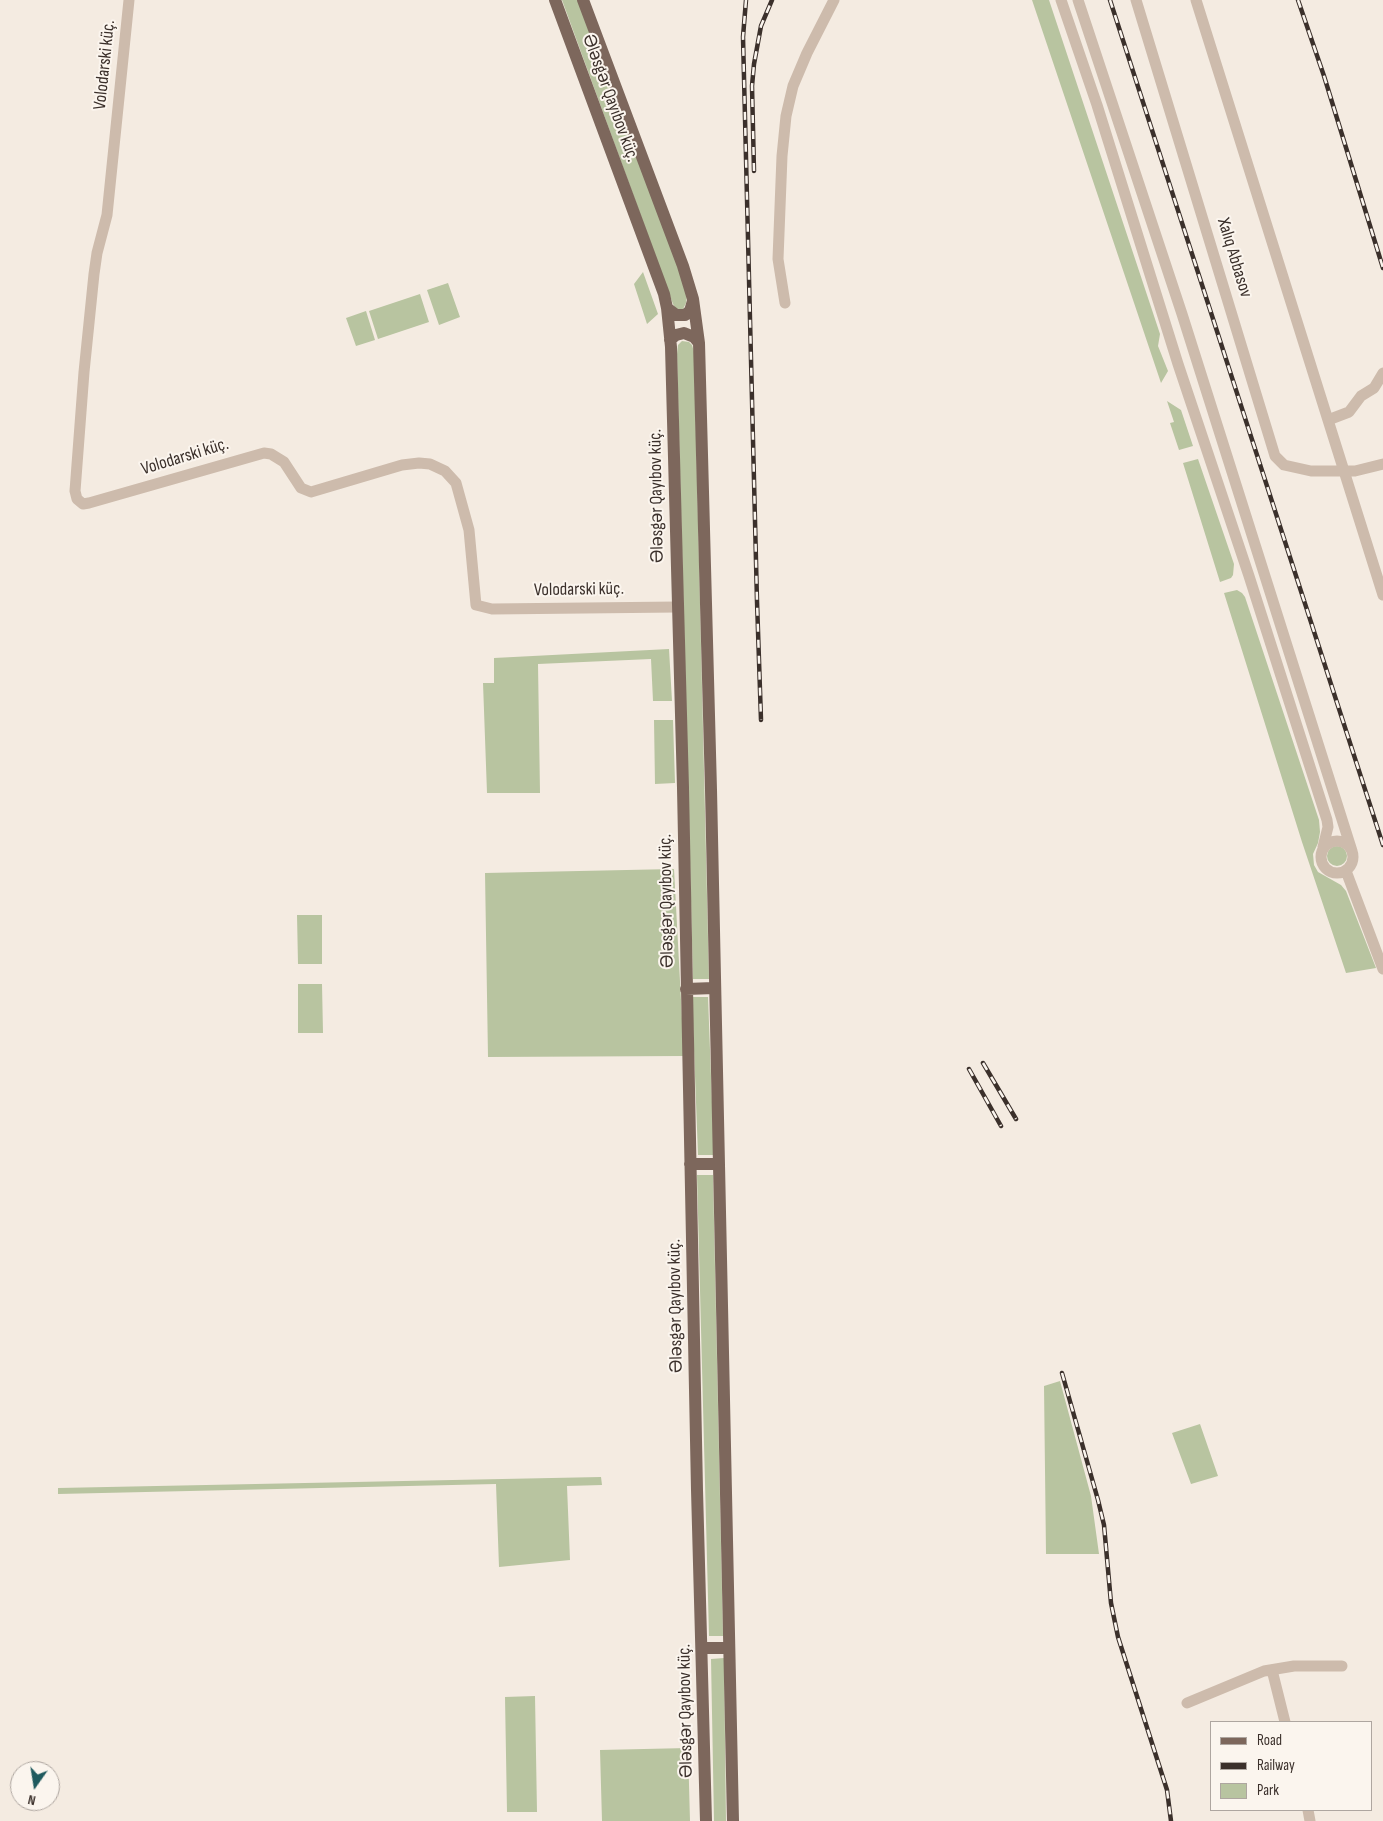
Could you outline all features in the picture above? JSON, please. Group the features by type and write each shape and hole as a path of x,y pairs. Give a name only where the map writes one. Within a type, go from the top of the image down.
{"main road":[{"name":"Ələsgər Qayıbov küç.","path":"555,0 659,280 667,308 670,340 683,788 706,1821"},
{"name":"Ələsgər Qayıbov küç.","path":"583,0 683,266 693,300 699,343 712,816 714,988 733,1821"},
{"path":"667,308 673,314 685,315 690,311 693,300"},
{"path":"670,340 676,335 684,333 694,337 699,343"},
{"path":"686,989 714,988"},
{"path":"690,1164 718,1164"},
{"path":"702,1648 729,1648"}],"street":[{"name":"Volodarski küç.","path":"129,0 107,214 98,247 94,274 84,372 75,491 76,499 83,504 89,504 264,453 271,454 284,462 301,488 311,492 402,465 430,464 445,471 456,484 469,530 476,605 492,609 677,607"},
{"path":"785,303 778,259 782,156 786,116 797,78 807,53 834,0"},
{"path":"1061,0 1097,104 1175,354 1250,576 1327,820 1328,827 1320,858 1324,868 1334,873 1346,870 1352,862 1352,851 1182,314 1078,0"},
{"name":"Xalıq Abbasov","path":"1136,0 1275,456 1284,465 1311,471 1344,472 1383,464"},
{"path":"1196,0 1383,595"},
{"path":"1328,420 1349,412 1361,396 1374,388 1383,373"},
{"path":"1323,847 1326,843 1336,840 1346,843 1352,851"},
{"path":"1346,870 1383,970"},
{"path":"1187,1703 1264,1671 1294,1666 1342,1666"},
{"path":"1272,1670 1286,1721"}],"green space":[{"path":"562,0 579,0 682,276 687,296 683,309 676,309 673,304"},
{"path":"1032,0 1049,0 1160,334 1158,346 1168,371 1161,383"},
{"path":"643,272 658,314 647,324 634,284"},
{"path":"448,283 460,317 439,325 427,290"},
{"path":"420,294 429,322 378,339 369,311"},
{"path":"366,311 375,340 356,346 346,318"},
{"path":"682,341 689,342 694,352 709,979 693,979 677,354 678,345"},
{"path":"1167,401 1181,410 1193,446 1179,450 1170,423 1174,422"},
{"path":"1198,459 1234,564 1231,578 1220,582 1183,463"},
{"path":"1237,590 1245,597 1319,820 1320,832 1313,854 1314,865 1318,872 1341,885 1346,891 1376,968 1346,973 1302,842 1224,593"},
{"path":"669,649 672,701 653,701 651,659 538,664 540,793 487,793 483,683 494,683 494,658"},
{"path":"654,720 673,720 675,783 655,784"},
{"path":"1337,846 1344,849 1347,856 1344,863 1337,866 1330,863 1327,856 1330,849"},
{"path":"674,869 684,1056 488,1057 485,873"},
{"path":"297,915 322,915 322,964 298,964"},
{"path":"298,984 322,984 323,1033 298,1033"},
{"path":"692,997 708,997 714,1155 698,1155"},
{"path":"697,1175 713,1175 723,1636 709,1636"},
{"path":"1060,1381 1091,1496 1099,1554 1046,1554 1044,1386"},
{"path":"1200,1424 1218,1476 1191,1484 1172,1433"},
{"path":"601,1477 602,1485 567,1486 570,1560 499,1567 496,1484 58,1494 58,1488"},
{"path":"724,1658 726,1821 714,1821 711,1659"},
{"path":"535,1696 537,1812 507,1812 505,1697"},
{"path":"688,1748 690,1821 602,1821 600,1750"}],"railway":[{"path":"746,0 743,37 761,720"},
{"path":"754,171 752,86 754,64 761,26 772,0"},
{"path":"1110,0 1383,845"},
{"path":"1298,0 1324,76 1383,268"},
{"path":"983,1063 1016,1119"},
{"path":"969,1069 1001,1126"},
{"path":"1062,1373 1104,1525 1111,1603 1118,1637 1167,1790 1171,1821"}]}
